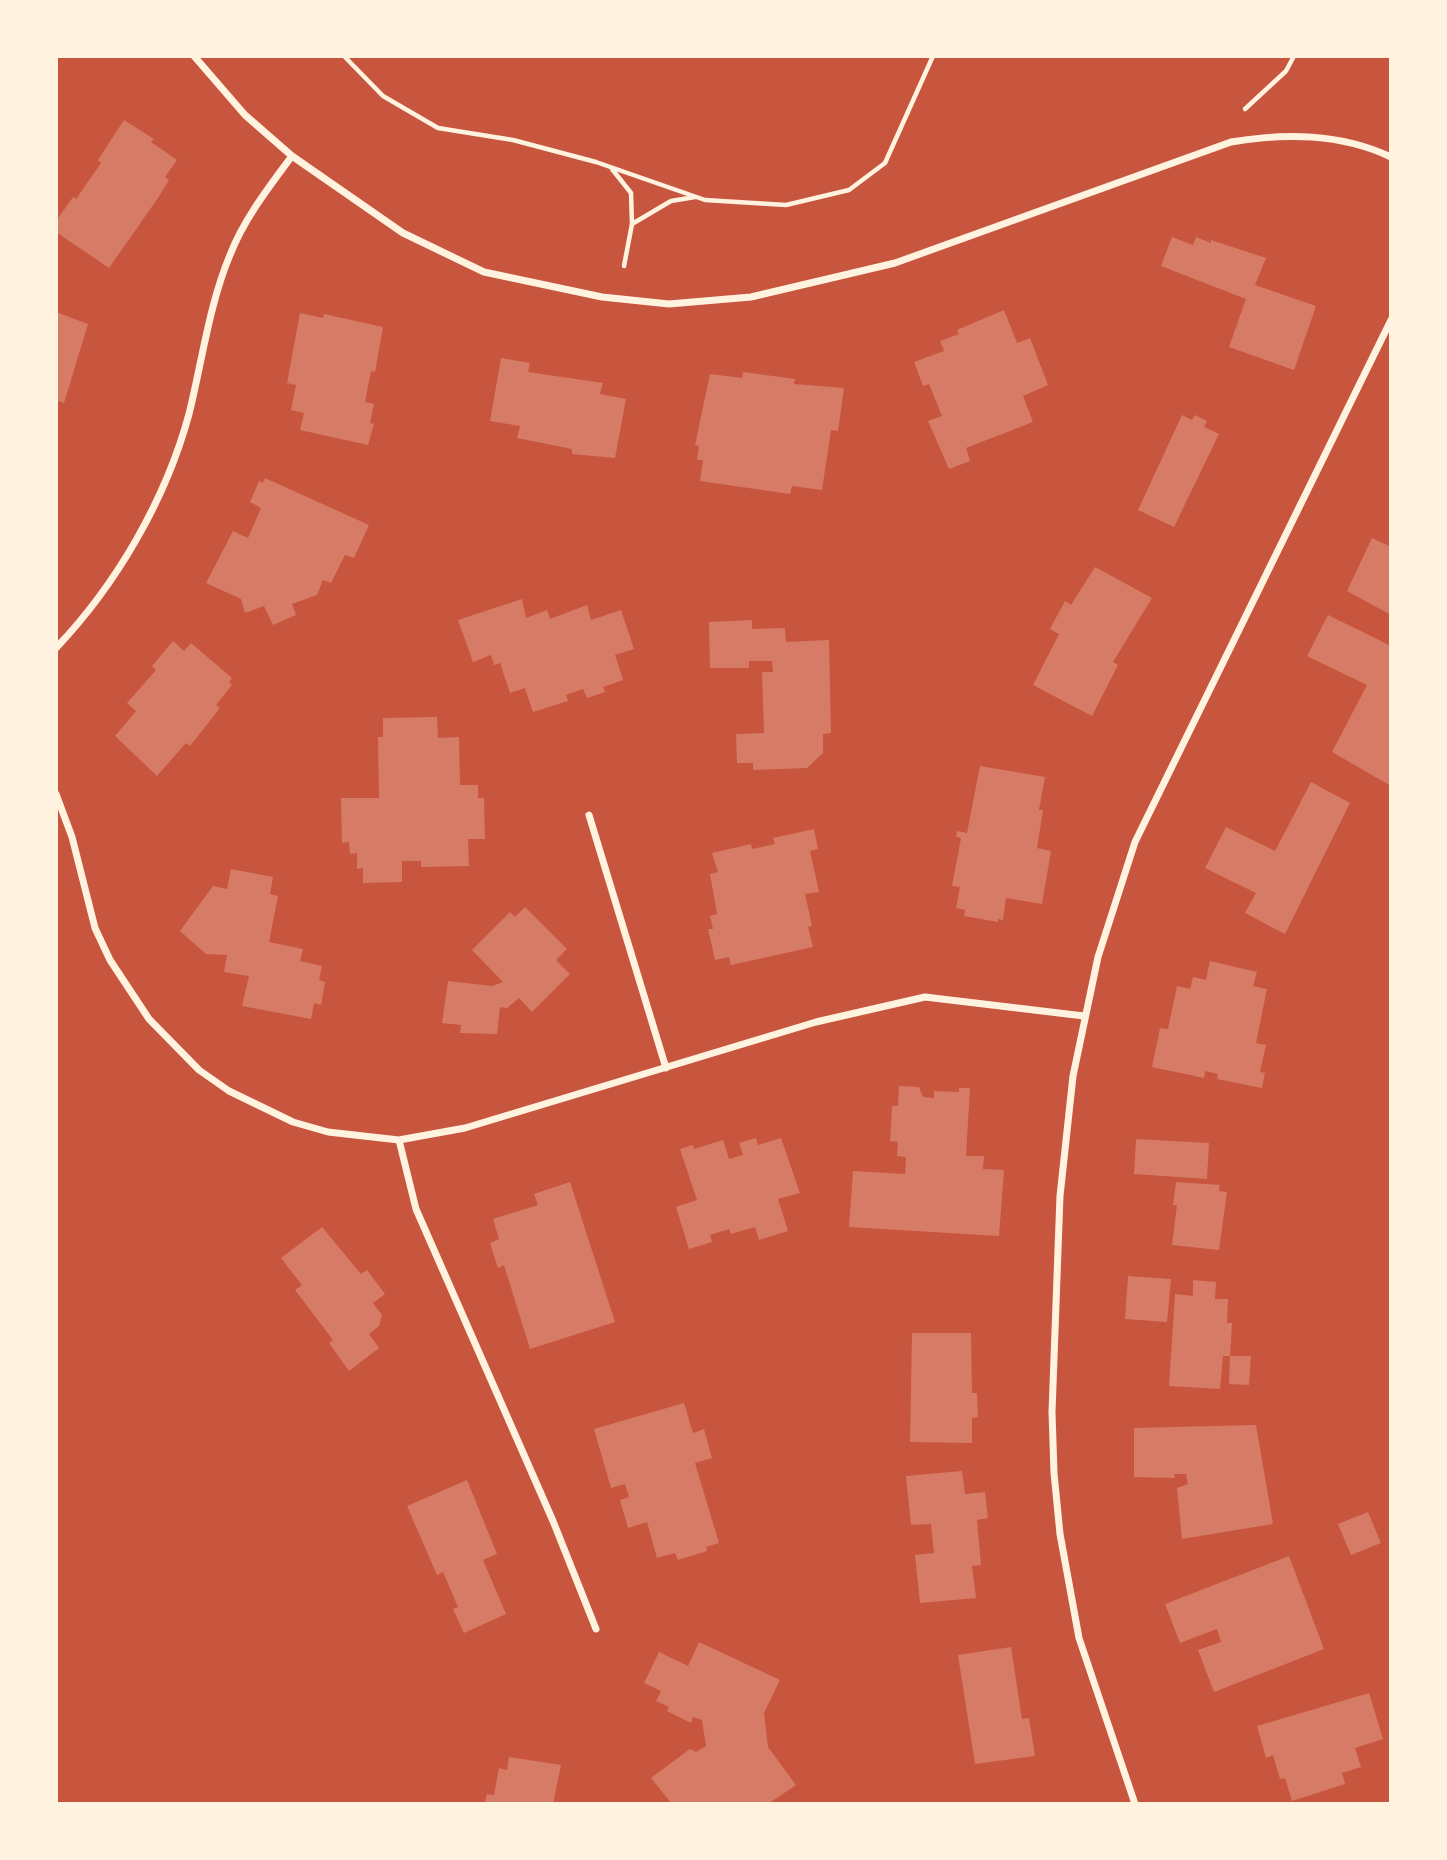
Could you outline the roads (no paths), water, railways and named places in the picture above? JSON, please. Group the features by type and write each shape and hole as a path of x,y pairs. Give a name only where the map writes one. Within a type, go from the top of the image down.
{"street":[{"path":"194,56 245,116 292,156 337,190 403,233 484,272 602,297 669,303 751,297 895,263 1231,142 1259,138 1317,137 1373,148 1391,157"},
{"path":"56,648 98,596 125,557 150,513 188,418 219,285 230,253 246,223 292,156"},
{"path":"1135,1804 1079,1638 1059,1534 1054,1473 1052,1412 1060,1196 1065,1135 1084,1016 1108,922 1135,842 1391,320"},
{"path":"56,794 72,837 83,891 100,939 129,990 173,1046 229,1091 293,1122 340,1134 398,1140 465,1128 816,1022 925,997 1084,1016"},
{"path":"589,815 666,1068"},
{"path":"398,1140 416,1209 553,1521 596,1629"}]}
